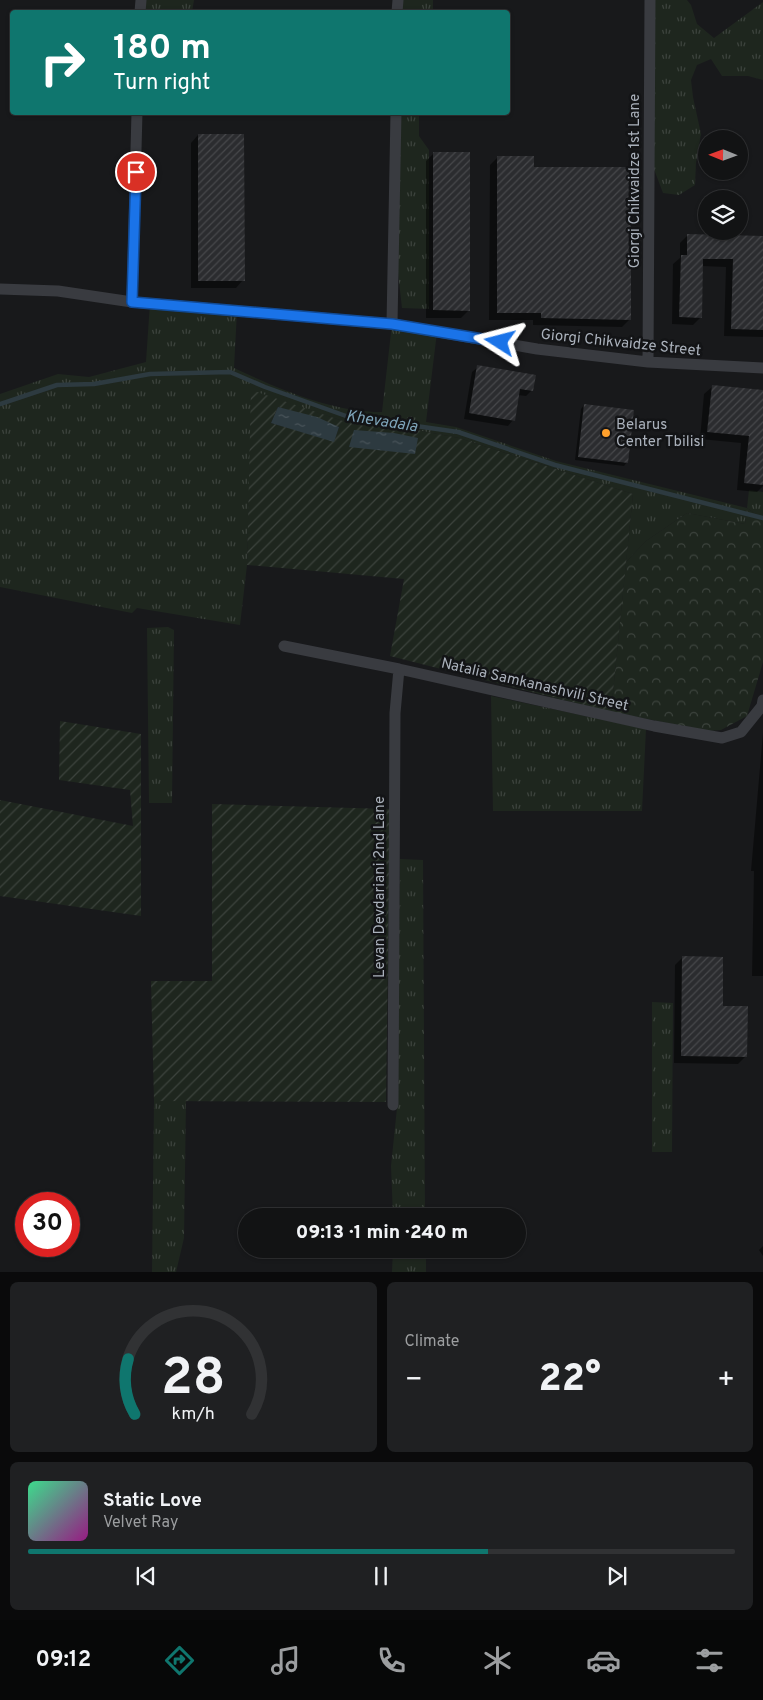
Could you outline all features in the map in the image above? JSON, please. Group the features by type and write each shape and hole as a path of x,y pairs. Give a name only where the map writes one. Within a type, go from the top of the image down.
{"street":[{"name":"Giorgi Chikvaidze 1st Lane","path":"648,362 650,0"},
{"path":"132,302 137,115"},
{"path":"392,324 396,115"},
{"name":"Giorgi Chikvaidze Street","path":"0,289 58,291 132,302 392,324 537,348 648,362 763,368"},
{"name":"Natalia Samkanashvili Street","path":"284,646 399,669 654,726 722,738 741,732 762,706 763,700"},
{"name":"Levan Devdariani 2nd Lane","path":"393,1105 395,713 399,669"}],"green space":[{"path":"141,0 194,0 192,10 140,10"},
{"path":"398,0 433,0 433,10 397,10"},
{"path":"650,0 687,0 691,5 697,24 714,38 763,2 763,80 748,76 722,76 711,59 697,65 691,80 700,130 698,130 695,185 679,195 663,193 649,156"},
{"path":"396,115 419,115 419,136 429,150 429,309 402,308 394,237"},
{"path":"150,303 237,311 234,368 306,398 325,404 363,411 382,412 392,324 437,332 426,422 456,427 556,461 747,508 745,524 687,513 646,541 626,562 633,494 459,438 401,427 346,422 252,391 247,565 240,625 137,608 132,613 0,587 0,394 58,374 89,377 146,362"},
{"path":"251,390 346,422 401,427 459,438 633,494 611,712 390,656 404,579 247,565","holes":["278,407 339,427 334,441 271,423"]},
{"path":"749,490 763,492 763,519 747,508"},
{"path":"747,508 763,519 763,662 747,716 721,730 709,731 611,712 626,562 646,541 687,513 745,524"},
{"path":"168,627 174,630 172,803 149,803 147,628"},
{"path":"491,696 646,729 642,811 493,811"},
{"path":"60,721 141,734 141,916 0,896 0,800 133,826 130,790 59,780"},
{"path":"212,804 390,809 386,1102 154,1101 151,981 212,981"},
{"path":"400,859 423,860 425,1208 393,1208 391,1166 397,1108"},
{"path":"652,1002 673,1003 672,1152 652,1152"},
{"path":"154,1101 186,1101 184,1238 176,1272 152,1272"},
{"path":"393,1258 426,1258 426,1272 392,1272"}],"water":[{"path":"278,407 317,417 339,427 334,442 271,423"},
{"path":"354,430 394,433 418,438 415,454 349,447"}],"building":[{"path":"198,134 244,134 245,281 198,281"},
{"path":"433,152 470,152 470,311 433,310"},
{"path":"497,156 534,156 534,167 631,167 631,320 541,318 541,313 497,313"},
{"path":"687,234 698,234 698,240 748,240 748,236 763,236 763,330 731,329 733,259 703,259 702,318 679,317 681,255 687,255"},
{"path":"477,365 536,375 533,391 520,389 515,421 469,413"},
{"path":"712,385 763,390 763,485 744,483 749,436 707,432"},
{"name":"Belarus Center Tbilisi","path":"584,404 634,410 628,463 578,457"},
{"path":"682,956 723,957 723,1006 748,1006 747,1057 681,1056"}],"waterway":[{"name":"Khevadala","path":"0,404 57,385 94,384 150,374 230,372 265,387 346,416 458,432 555,465 763,518"}],"place":[{"name":"Belarus Center Tbilisi","path":"606,433"}],"route":[{"path":"136,172 132,302 392,324 500,342"}]}
